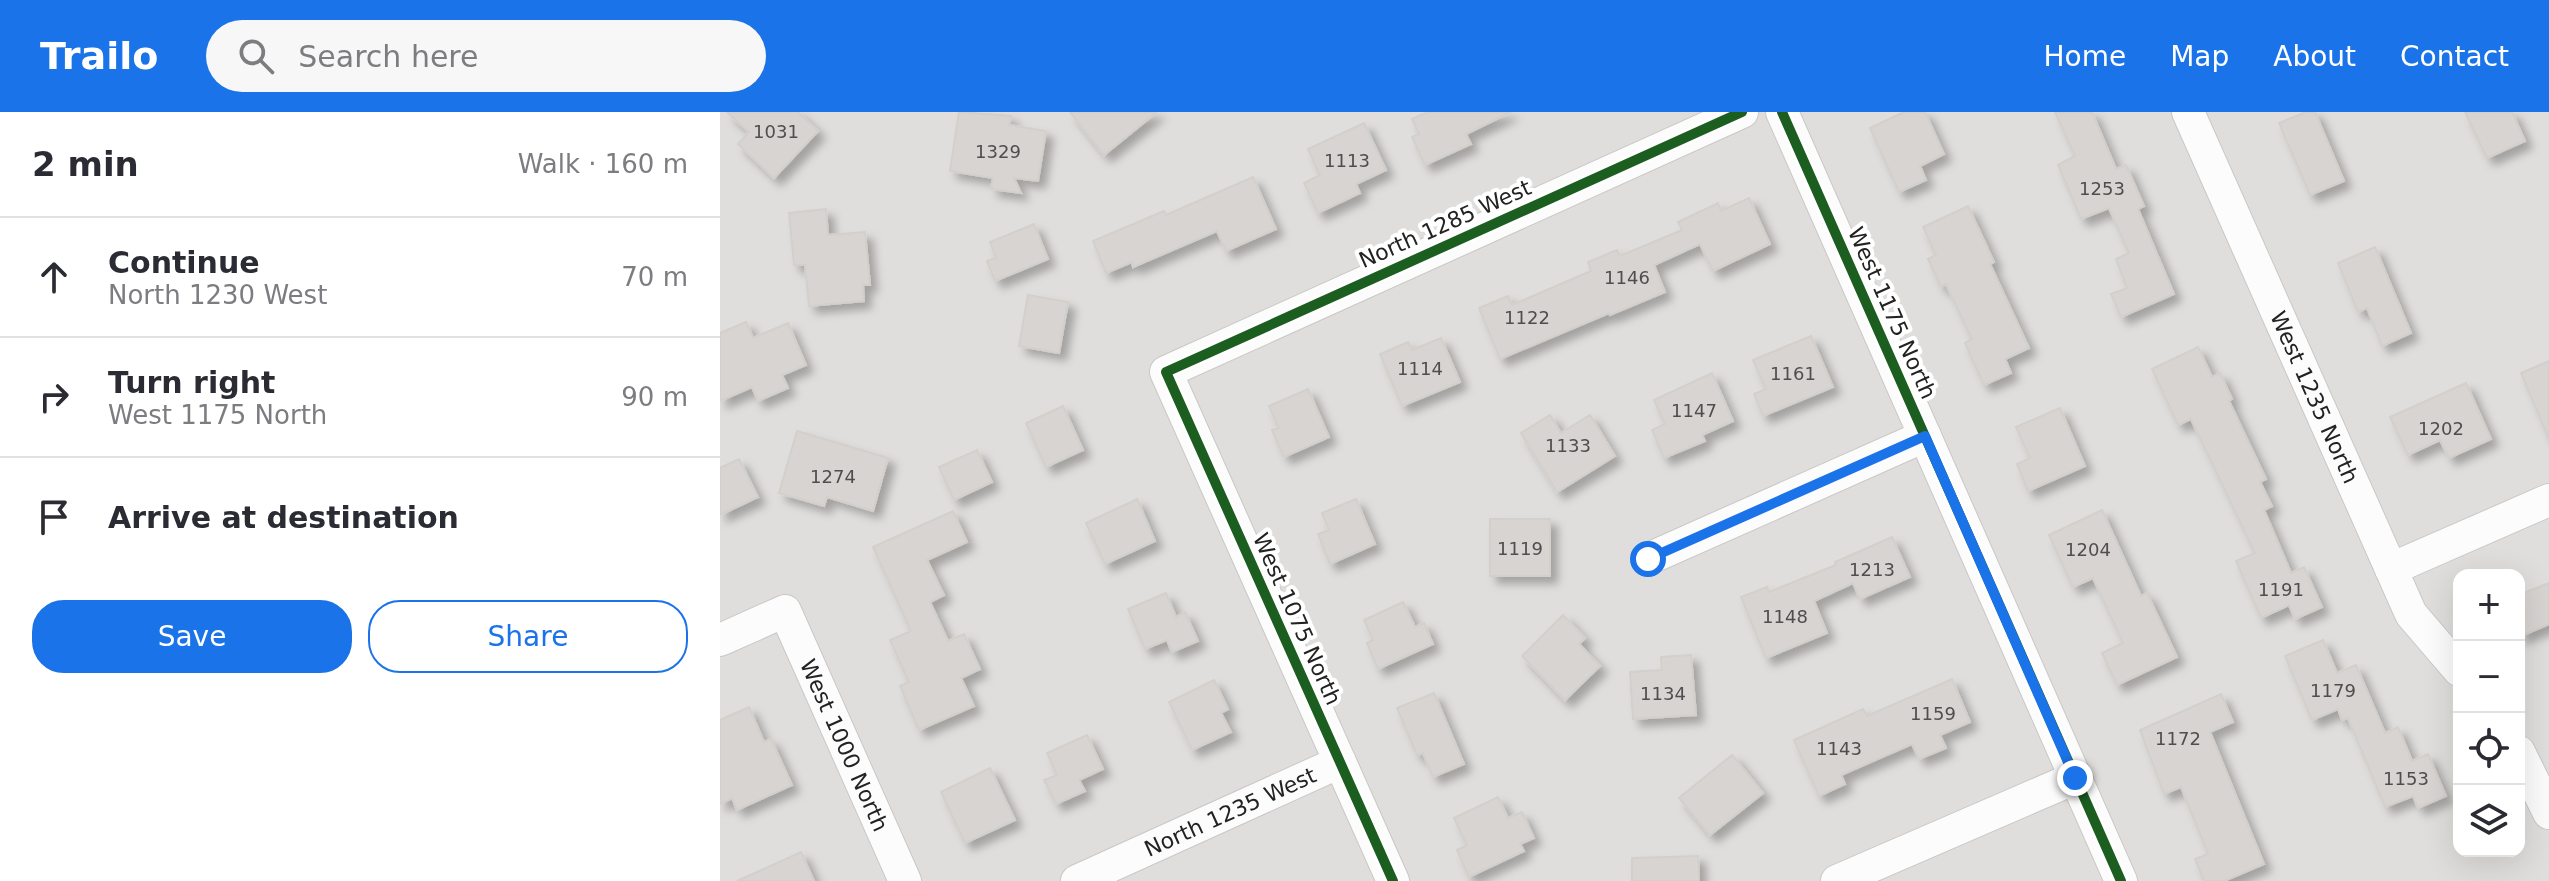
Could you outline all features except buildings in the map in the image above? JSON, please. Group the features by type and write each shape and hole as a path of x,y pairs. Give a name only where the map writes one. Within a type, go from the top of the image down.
{"street":[{"name":"North 1285 West","path":"1166,372 1742,112"},
{"name":"West 1175 North","path":"1782,112 2121,881"},
{"name":"West 1235 North","path":"2188,112 2411,614 2453,663"},
{"name":"West 1075 North","path":"1166,372 1393,881"},
{"path":"1648,559 1925,436"},
{"path":"2391,569 2549,500"},
{"name":"West 1000 North","path":"720,640 785,611 905,881"},
{"name":"North 1235 West","path":"1077,881 1340,762"},
{"path":"2525,764 2549,813"},
{"path":"1837,881 2075,778"}],"shaded area":[{"path":"720,112 2549,112 2549,881 720,881"}],"cycle path":[{"path":"1393,881 1166,372 1742,112"},
{"path":"1782,112 2121,881"}],"route":[{"path":"1648,559 1925,436 2075,778"}]}
